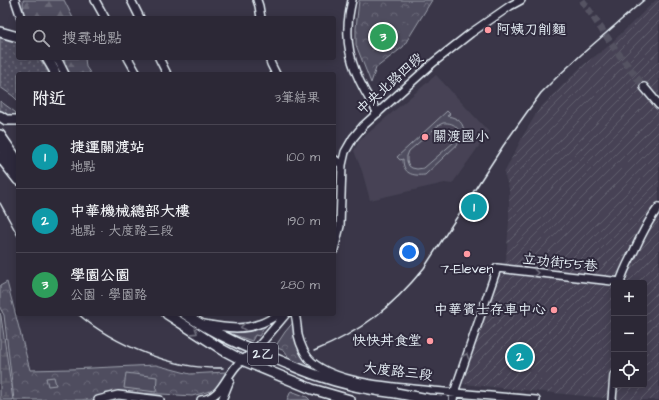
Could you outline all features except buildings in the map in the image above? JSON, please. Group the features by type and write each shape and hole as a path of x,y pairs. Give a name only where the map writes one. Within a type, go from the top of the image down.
{"main road":[{"path":"0,32 16,36"},
{"path":"47,60 54,72"},
{"path":"0,116 6,120 16,120"},
{"path":"0,135 16,158"},
{"path":"0,146 16,167"},
{"path":"0,157 16,177"},
{"name":"2乙","path":"170,316 223,350 242,360 312,389 350,400"},
{"name":"2乙","path":"188,316 198,323"},
{"name":"大度路三段","path":"198,323 231,341 314,375 346,385 375,391 444,400"}],"street":[{"path":"16,0 20,16"},
{"path":"95,0 104,16"},
{"path":"131,0 139,16"},
{"path":"257,0 261,16"},
{"path":"352,0 348,27 350,54 362,88 378,113"},
{"name":"中央北路四段","path":"336,242 340,226 342,165 345,152 353,138 363,126 434,62 470,33 521,0"},
{"path":"57,60 64,72"},
{"path":"129,60 136,72"},
{"path":"160,60 166,72"},
{"path":"270,60 275,72"},
{"path":"644,87 659,105"},
{"path":"336,160 342,165"},
{"path":"622,280 643,232 659,207"},
{"name":"立功街55巷","path":"454,396 497,268 611,281"},
{"path":"198,323 226,328 237,328 258,325 275,316"},
{"path":"216,400 234,369 242,360 254,351 284,316"},
{"name":"大度路三段","path":"295,316 298,336 307,356 312,362 338,376 359,382 410,388 454,396 536,400"},
{"path":"222,400 234,369"},
{"path":"201,400 210,398 223,386"},
{"path":"409,400 410,388"},
{"path":"612,400 613,388"},
{"path":"98,400 118,395 158,400"}],"shaded area":[{"path":"656,0 659,0 659,400 625,400 463,384 497,276 506,260 509,222 509,189 504,173 539,109 583,65 606,48"},
{"name":"關渡國小","path":"436,75 489,132 452,184 445,183 370,200 362,171 354,151 359,141"}],"green space":[{"path":"23,0 64,0 72,16 24,16"},
{"path":"359,0 432,0 403,47 376,68 371,83 356,45"},
{"path":"0,38 16,42 16,60 40,60 48,72 16,72 16,99 0,87"},
{"path":"64,60 85,60 86,67 90,72 68,72"},
{"path":"0,101 15,112 16,117 11,116 0,112"},
{"path":"447,111 450,114 447,116 459,121 463,127 463,139 425,175 409,173 403,164 403,159 400,160 397,157","holes":["448,123 455,125 458,130 457,138 454,142 424,168 417,169 409,166 407,161 409,151 439,125"]},
{"path":"7,282 30,370 156,365 190,374 226,372 214,390 192,396 106,393 92,400 14,400 4,315 0,308 0,286"},
{"path":"0,313 1,316 13,400 0,400"},
{"path":"295,320 295,337 300,354 309,364 318,370 290,360 285,351 275,347"},
{"path":"265,327 259,336 255,335 252,341 229,333 230,331 248,331"},
{"path":"126,373 157,377 156,392 124,388"},
{"path":"54,377 56,385 48,386 46,378"},
{"path":"291,391 307,397 310,400 287,400"}],"tunnel":[{"path":"582,0 615,49 644,87"}],"railway":[{"path":"314,351 347,336 361,327 400,295 424,268 503,146 541,93 582,54 644,0"},
{"path":"0,203 16,232"},
{"path":"81,316 109,336 146,353 185,365 204,368 223,368"}],"place":[{"name":"阿姨刀削麵","path":"488,30"},
{"name":"學園公園","path":"383,37"},
{"name":"關渡國小","path":"425,137"},
{"name":"捷運關渡站","path":"474,207"},
{"name":"7-Eleven","path":"467,254"},
{"name":"中華賓士存車中心","path":"554,310"},
{"name":"快快丼食堂","path":"430,341"},
{"name":"中華機械總部大樓","path":"520,357"}]}
